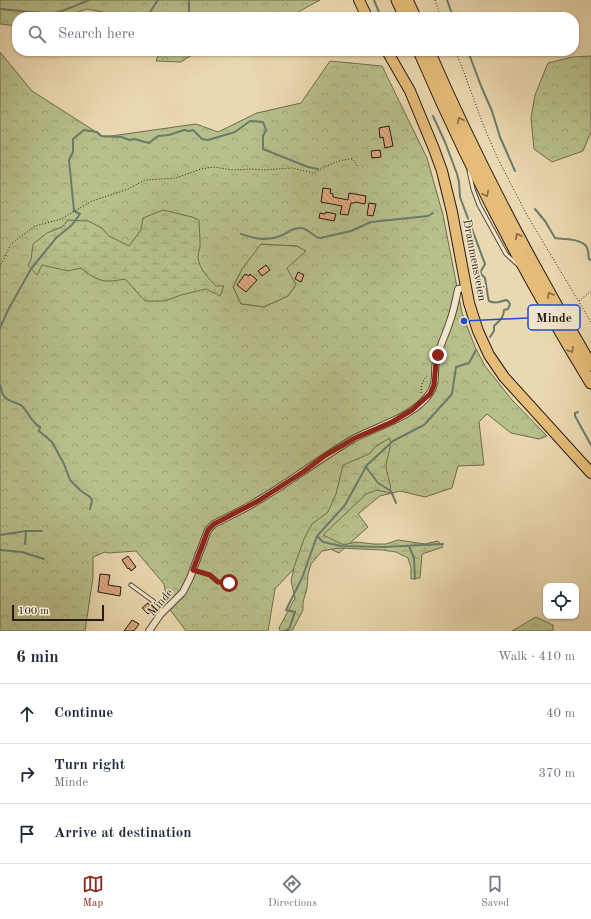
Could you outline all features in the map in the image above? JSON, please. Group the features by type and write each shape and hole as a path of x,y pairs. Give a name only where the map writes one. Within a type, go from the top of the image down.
{"highway":[{"path":"398,0 402,12"},
{"path":"407,0 412,12"},
{"path":"421,56 469,159 527,272 591,383"},
{"path":"431,56 492,186 536,270 591,365"}],"main road":[{"path":"359,0 365,12"},
{"name":"Drammensveien","path":"390,56 410,90 434,149 447,189 462,288 478,331 496,366 591,473"}],"street":[{"name":"Minde","path":"150,631 163,612 183,592 208,530 214,524 258,501 326,455 355,438 392,422 412,410 430,394 434,385 438,355 462,288"}],"lane":[{"path":"469,159 470,176 479,205 506,254 527,272"},
{"path":"131,585 153,601 163,612"}],"path":[{"path":"435,0 439,12"},
{"path":"457,56 498,159 527,215 557,262 591,322"},
{"path":"0,267 11,244 35,226 61,219 92,201 126,190 144,180 176,178 201,169 212,167 233,170 292,168 313,173 338,160 345,159 352,159 358,167"},
{"path":"578,301 591,291"},
{"path":"422,402 421,387 424,379 429,373 436,372"},
{"path":"193,570 210,575 218,582 229,583"}],"green space":[{"path":"0,0 320,0 298,12 103,12 87,9 78,12 12,12 12,25 0,24"},
{"path":"0,52 32,91 104,137 196,124 218,132 257,113 301,103 330,61 382,66 427,158 443,215 462,313 475,347 485,366 512,400 547,436 539,439 511,433 487,414 479,422 484,465 458,466 452,488 425,497 400,491 380,496 358,514 368,527 339,553 318,543 275,589 268,631 186,631 169,608 164,584 136,551 105,552 93,557 93,577 85,631 0,631","holes":["261,244 297,246 306,251 287,268 296,285 288,296 264,307 241,304 233,287 242,269"]},
{"path":"158,56 190,56 181,62 156,61"},
{"path":"591,56 591,132 583,151 552,162 534,149 531,118 535,95 548,63 572,57"},
{"path":"163,210 199,220 200,244 198,257 200,266 216,286 224,286 220,296 206,289 181,295 165,301 145,301 125,279 106,281 97,279 81,268 68,271 42,265 37,275 28,265 31,260 33,244 47,233 62,227 68,220 88,221 102,228 109,236 129,246 141,230 143,218"},
{"path":"260,244 297,246 306,251 296,285 288,296 264,307 241,304 233,287 242,269"},
{"path":"390,438 386,467 390,493 377,490 366,494 323,535 344,545 355,542 386,544 398,540 425,544 438,541 443,547 422,554 420,578 411,579 411,568 408,558 396,552 338,548 322,551 311,564 308,574 307,589 303,602 303,610 292,631 280,631 279,628 295,598 291,581 294,567 304,539 312,524 328,512 336,494 343,465 369,454 376,446"},
{"path":"536,617 553,625 553,631 512,631"}],"building":[{"path":"389,126 393,146 385,148 383,137 380,138 379,128"},
{"path":"380,150 381,157 372,158 371,151"},
{"path":"323,188 331,189 330,193 333,194 333,197 348,200 349,193 366,196 365,204 355,202 351,203 348,215 340,214 342,206 321,202"},
{"path":"369,203 376,204 373,216 367,215"},
{"path":"326,212 336,214 334,221 319,218 320,213 325,214"},
{"path":"266,265 270,270 262,276 258,271"},
{"path":"298,272 304,275 301,282 295,279"},
{"path":"245,274 249,276 250,274 257,280 246,292 237,285"},
{"path":"128,556 136,567 131,571 122,560"},
{"path":"100,574 110,575 108,585 121,587 120,596 98,592"},
{"path":"148,603 153,610 148,614 142,608"},
{"path":"132,620 139,624 134,631 124,631"}],"waterway":[{"path":"57,12 89,0"},
{"path":"150,12 158,0"},
{"path":"189,0 189,12"},
{"path":"374,0 379,12"},
{"path":"447,0 451,12"},
{"path":"0,9 34,12"},
{"path":"470,56 492,111 500,137 515,171"},
{"path":"433,116 457,174 460,197 485,264 481,274 485,278 489,301 496,303 506,300 510,304 508,309 504,310 501,319 494,326 494,331 490,337"},
{"path":"0,328 8,310 31,269 56,238 72,225 80,214 74,211 69,160 73,152 73,139 84,130 97,132 101,136 121,137 149,143 158,136 169,135 184,130 193,130 202,139 208,140 235,132 250,121 263,122 266,130 263,136 263,149 308,167 318,169"},
{"path":"535,209 545,221 555,238 576,240 583,243 587,248 589,259 591,260"},
{"path":"241,234 255,238 270,239 283,235 294,229 304,228 320,238 351,231 371,222 428,216 433,213"},
{"path":"284,631 289,629 295,612 286,610 302,578 317,536 345,505 367,465 393,441 424,425 452,394 456,367 469,363 476,350"},
{"path":"0,385 4,396 22,406 40,427 39,431 52,442 64,464 70,480 81,491 90,497 92,501 90,509"},
{"path":"578,412 575,413 575,416 591,445"},
{"path":"366,467 378,483 391,491 396,503"},
{"path":"0,535 26,531 42,531"},
{"path":"25,544 26,532"},
{"path":"317,536 323,542 341,546 383,547 443,544"},
{"path":"409,546 414,558 415,579"},
{"path":"0,550 22,552 44,559"}],"place":[{"name":"Minde","path":"464,321"}],"route":[{"path":"229,583 218,582 210,575 193,570 208,530 214,524 258,501 326,455 355,438 392,422 412,410 430,394 436,377 436,363 438,355"}]}
